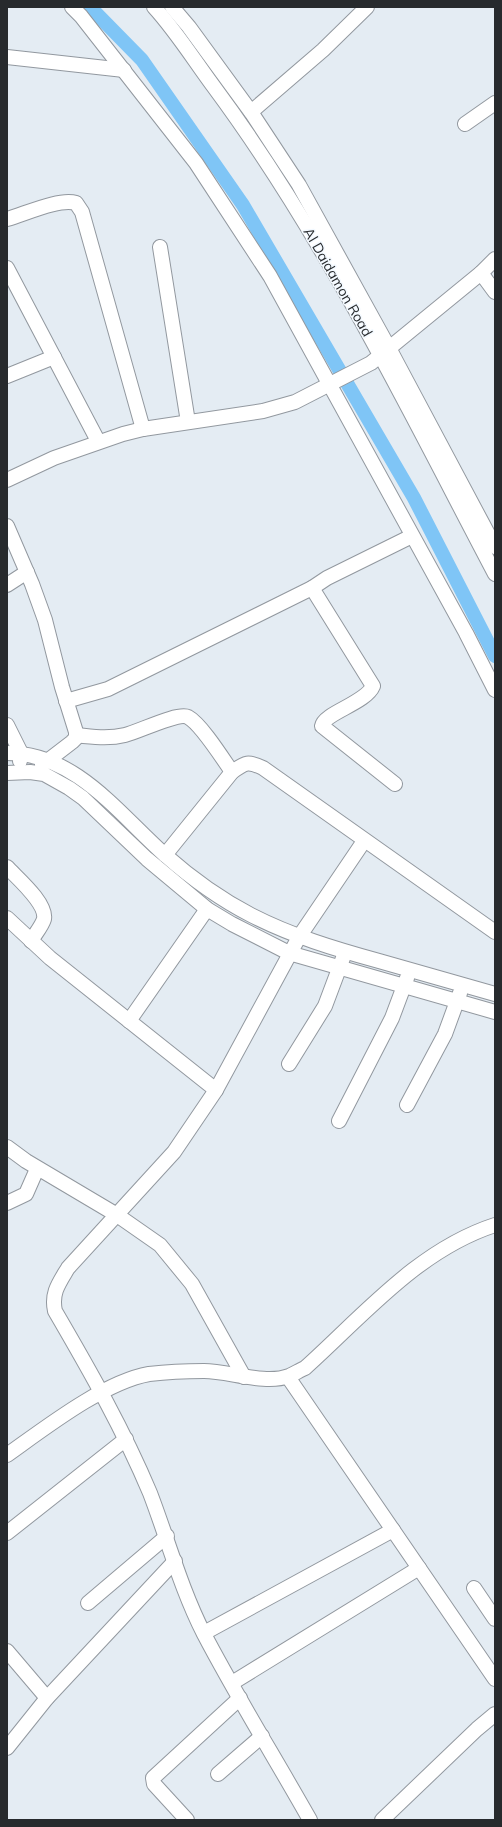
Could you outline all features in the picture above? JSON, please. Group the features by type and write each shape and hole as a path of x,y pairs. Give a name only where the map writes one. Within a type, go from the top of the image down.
{"street":[{"path":"72,7 81,16 124,70 196,163 237,223 270,276 334,383 412,536 466,633 495,690"},
{"name":"Al Daidamon Road","path":"154,7 238,120 319,245 380,356 495,574"},
{"name":"Al Daidamon Road","path":"172,7 189,27 251,112 302,191 380,356 495,547"},
{"path":"251,112 323,50 368,7"},
{"path":"177,37 189,27"},
{"path":"7,57 124,70"},
{"path":"465,124 495,103"},
{"path":"7,219 70,201 76,203 82,212 143,429"},
{"path":"160,247 188,422"},
{"path":"7,480 54,458 98,441 143,429 275,408 295,402 334,383 380,356 481,273 495,259"},
{"path":"7,268 98,441"},
{"path":"481,273 495,292"},
{"path":"7,376 54,357"},
{"path":"7,526 27,572 50,634 76,736 72,742 48,760 34,773"},
{"path":"66,701 108,689 312,588 327,578 412,536"},
{"path":"7,585 27,572"},
{"path":"312,588 373,686 365,696 326,720 322,726 395,784"},
{"path":"76,736 105,738 123,736 157,723 187,716 198,725 232,772"},
{"path":"7,725 14,753 13,773 34,773 51,778 83,798 147,859 207,909 232,924 289,953 495,1012"},
{"path":"14,753 48,760 72,772 95,789 165,855 201,884 227,902 252,916 299,937 345,952 495,994"},
{"path":"165,855 232,772 244,764 252,763 263,768 364,841 495,932"},
{"path":"310,1820 204,1633 175,1561 167,1536 126,1439 102,1392 55,1311 52,1300 68,1268 174,1152 216,1090 289,953 364,841"},
{"path":"7,867 33,894 43,911 43,922 31,941"},
{"path":"129,1021 207,909"},
{"path":"7,918 31,941 216,1090"},
{"path":"289,1064 325,1006 345,952"},
{"path":"339,1121 386,1030 405,986 410,970"},
{"path":"406,1105 445,1034 458,1001 462,985"},
{"path":"7,1147 37,1169 117,1215 160,1245 192,1284 244,1377"},
{"path":"7,1203 26,1194 37,1169"},
{"path":"7,1455 102,1392 132,1379 150,1374 204,1371 244,1377 277,1379 288,1377 305,1368 402,1278 427,1258 456,1241 495,1225"},
{"path":"288,1377 495,1679"},
{"path":"7,1533 126,1439"},
{"path":"204,1633 393,1530"},
{"path":"88,1603 167,1536"},
{"path":"7,1748 47,1698 175,1561"},
{"path":"232,1683 419,1568"},
{"path":"474,1588 495,1619"},
{"path":"7,1651 47,1698"},
{"path":"187,1820 154,1784 153,1778 240,1698"},
{"path":"382,1820 476,1729 495,1714"},
{"path":"218,1774 262,1736"}],"waterway":[{"path":"90,7 142,60 243,205 414,498 495,656"}]}
